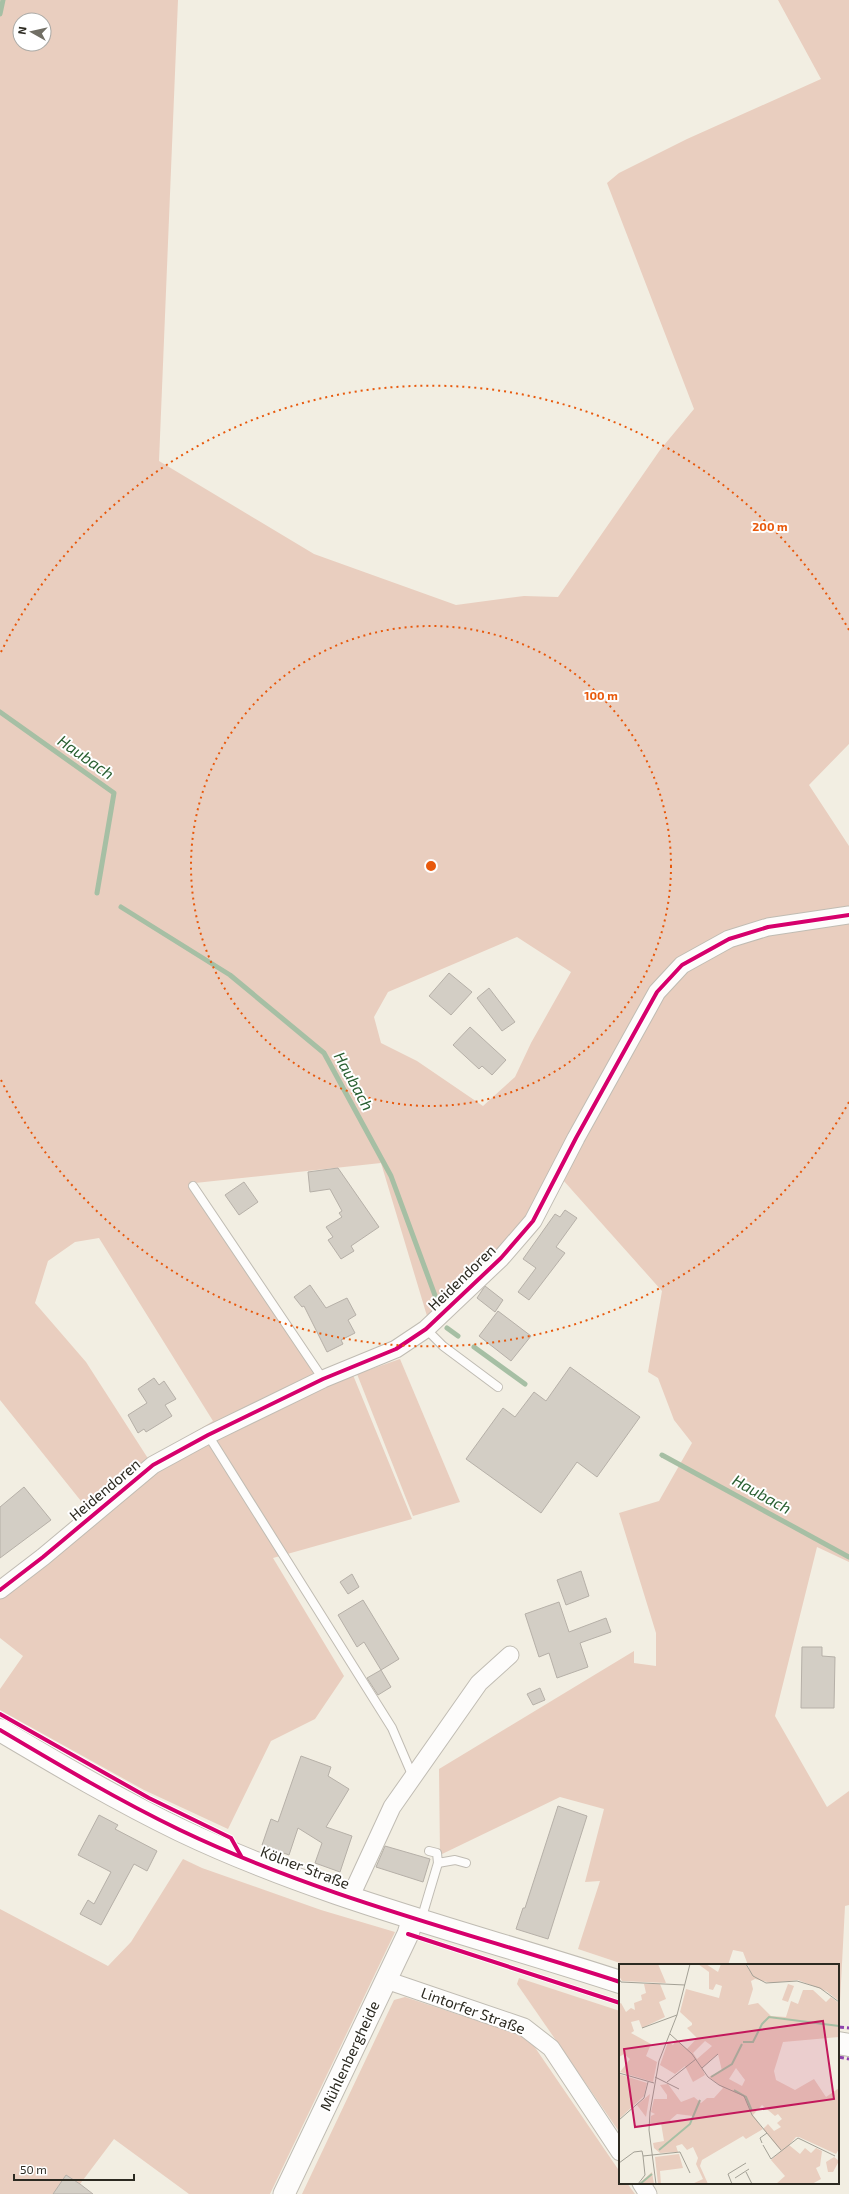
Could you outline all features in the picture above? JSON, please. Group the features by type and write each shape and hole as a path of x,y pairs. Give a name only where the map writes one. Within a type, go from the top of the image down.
{"main road":[{"name":"Kölner Straße","path":"0,1730 116,1798 181,1831 294,1878 350,1898 619,1982"},
{"path":"839,2044 849,2045"}],"street":[{"name":"Heidendoren","path":"0,1590 153,1465 208,1435 323,1378 396,1349 426,1329 501,1258 533,1221 576,1138 657,992 682,966 729,939 768,927 849,915"},
{"name":"Kölner Straße","path":"350,1898 392,1807 479,1683 510,1655"},
{"name":"Mühlenbergheide","path":"284,2194 408,1934 417,1919"},
{"name":"Lintorfer Straße","path":"386,1980 524,2027 540,2038 551,2048 619,2150"},
{"path":"642,2184 648,2194"}],"lane":[{"path":"193,1186 323,1378"},
{"path":"426,1329 443,1346 498,1387"},
{"path":"208,1435 392,1728 413,1778"},
{"path":"417,1919 438,1863 437,1853 429,1851"},
{"path":"438,1863 455,1860 466,1863"}],"shaded area":[{"path":"0,0 178,0 159,461 314,554 456,605 524,596 558,597 660,450 694,409 607,183 619,173 687,139 821,79 778,0 849,0 849,744 809,785 849,846 849,1562 817,1547 775,1716 827,1807 849,1791 849,1905 845,1906 839,2021 839,1964 748,1964 743,1952 733,1950 728,1964 623,1964 578,1949 600,1881 585,1882 604,1809 560,1797 440,1855 439,1769 634,1651 634,1663 656,1666 656,1633 619,1513 659,1501 692,1443 674,1420 658,1378 648,1372 662,1291 563,1180 524,1223 427,1316 381,1163 195,1183 322,1377 353,1375 412,1519 273,1558 344,1676 315,1719 271,1741 228,1829 144,1790 0,1710 0,1689 23,1656 0,1638 0,1597 89,1511 0,1400","holes":["517,937 571,972 531,1043 515,1077 483,1106 417,1061 381,1043 374,1017 388,992","99,1238 213,1421 149,1460 86,1362 35,1303 48,1261 75,1242"]},
{"path":"400,1359 460,1502 413,1516 357,1374"},
{"path":"183,1859 202,1868 321,1910 395,1932 270,2194 189,2194 114,2139 80,2184 66,2175 53,2194 0,2194 0,1909 108,1966 131,1942"},
{"path":"519,1978 619,2011 619,2132 517,1984"},
{"path":"405,1997 518,2034 534,2046 619,2171 619,2184 628,2184 635,2194 302,2194 394,2000"}],"building":[{"path":"449,973 472,992 451,1015 429,996"},
{"path":"489,988 515,1022 502,1031 477,998"},
{"path":"470,1027 506,1060 492,1075 482,1066 479,1069 453,1045"},
{"path":"338,1168 379,1227 351,1246 354,1251 341,1259 328,1240 333,1237 326,1227 342,1217 339,1213 342,1211 330,1189 310,1192 308,1172"},
{"path":"244,1182 258,1202 239,1215 225,1195"},
{"path":"565,1210 577,1218 556,1247 565,1253 529,1300 518,1292 536,1268 523,1259 555,1214 560,1217"},
{"path":"310,1285 326,1308 347,1298 356,1315 348,1320 355,1333 341,1340 343,1344 327,1352 304,1306 302,1307 294,1297"},
{"path":"485,1286 503,1300 495,1312 477,1298"},
{"path":"498,1311 531,1336 511,1361 479,1336"},
{"path":"570,1367 640,1417 597,1477 577,1462 541,1513 466,1459 503,1408 515,1417 534,1392 546,1401"},
{"path":"154,1378 159,1385 164,1381 176,1399 165,1405 172,1416 146,1432 144,1429 138,1433 128,1415 147,1403 138,1389"},
{"path":"24,1487 51,1520 0,1558 0,1507"},
{"path":"581,1571 589,1596 566,1605 557,1580"},
{"path":"352,1574 359,1587 348,1594 340,1582"},
{"path":"363,1600 399,1659 381,1670 364,1642 357,1647 338,1615"},
{"path":"559,1602 569,1632 606,1618 611,1632 580,1643 588,1667 557,1678 549,1653 539,1657 525,1614"},
{"path":"802,1647 822,1647 822,1656 835,1657 834,1708 801,1708"},
{"path":"381,1670 391,1687 378,1695 367,1678"},
{"path":"540,1688 545,1700 533,1705 527,1694"},
{"path":"301,1756 331,1767 328,1776 349,1789 326,1827 352,1836 340,1872 315,1863 322,1843 298,1828 289,1855 262,1845 271,1819 278,1822"},
{"path":"558,1806 587,1816 548,1939 516,1929 523,1908 525,1908"},
{"path":"99,1815 118,1825 115,1829 157,1851 147,1871 134,1864 101,1925 80,1914 88,1900 94,1904 111,1872 78,1855"},
{"path":"385,1846 430,1859 423,1882 376,1867"},
{"path":"66,2175 80,2184 93,2194 53,2194"}],"waterway":[{"name":"Haubach","path":"0,14 3,0"},
{"name":"Haubach","path":"0,712 114,793 97,893"},
{"name":"Haubach","path":"121,907 230,975 324,1053 391,1176 440,1309"},
{"name":"Haubach","path":"447,1328 458,1336"},
{"name":"Haubach","path":"474,1347 525,1384"},
{"name":"Haubach","path":"662,1455 849,1557"}],"marked path":[{"path":"839,2027 849,2028"},
{"path":"839,2057 849,2059"}],"cycle path":[{"path":"0,1590 43,1557 153,1465 208,1435 323,1379 396,1349 426,1329 501,1258 533,1221 576,1138 657,992 682,965 729,939 768,927 849,915"},
{"path":"0,1714 149,1798 231,1838 241,1856"},
{"path":"0,1730 134,1807 233,1854 342,1895 619,1982"},
{"path":"408,1934 619,2003"}]}
